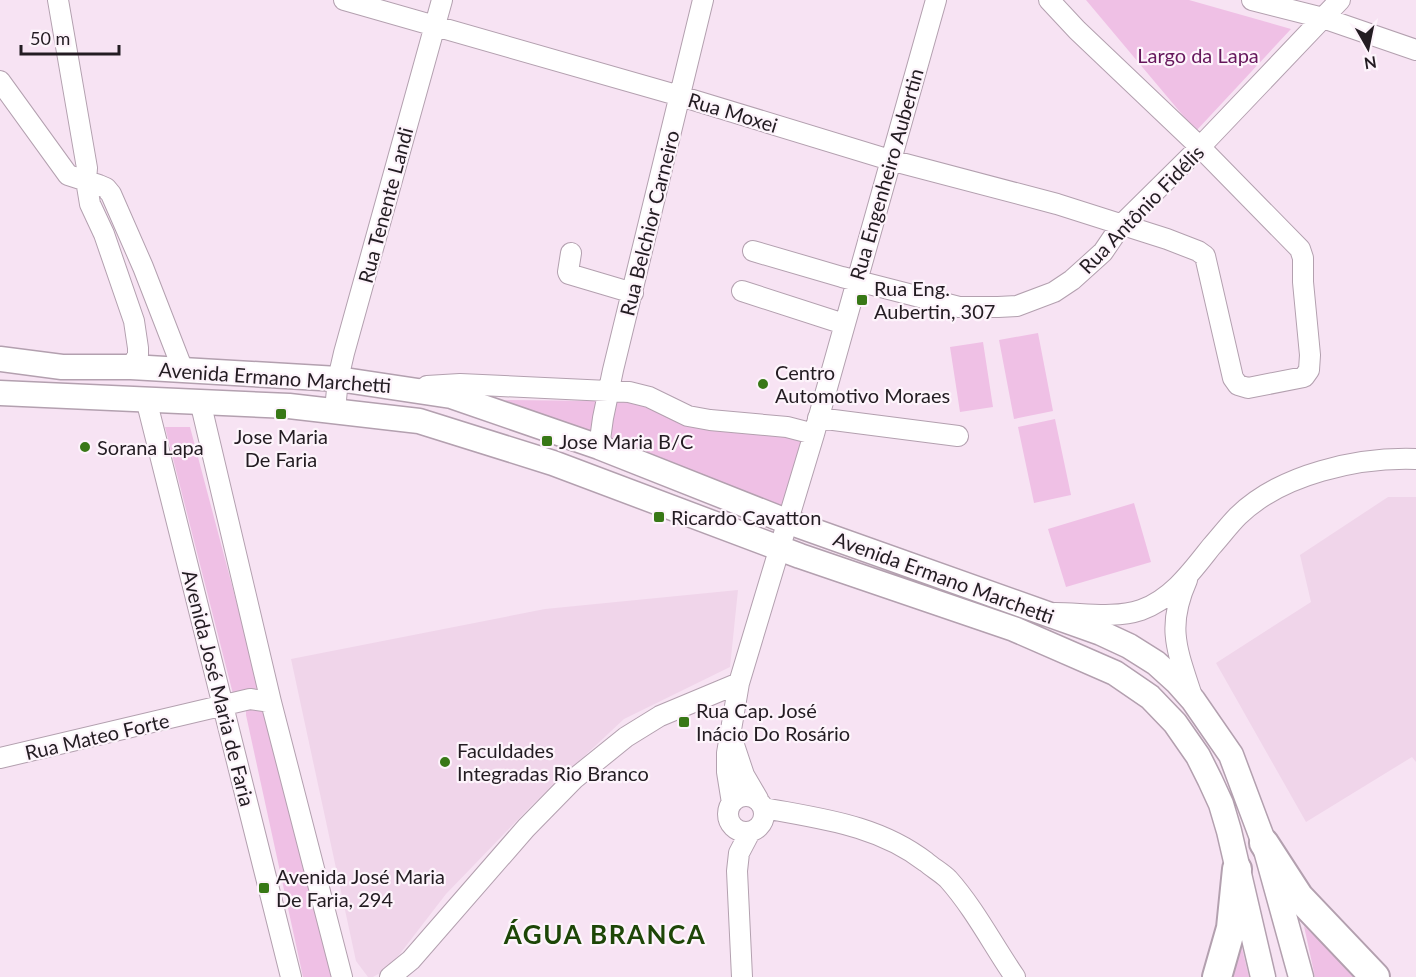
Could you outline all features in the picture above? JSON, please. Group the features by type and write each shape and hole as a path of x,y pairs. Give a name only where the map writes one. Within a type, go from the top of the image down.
{"highway":[{"path":"1264,843 1299,897 1375,977"},
{"path":"1217,977 1231,928 1237,869"}],"main road":[{"name":"Avenida Ermano Marchetti","path":"0,359 62,367 131,366 338,379 451,396 599,447 786,521 1101,633 1129,646 1156,663 1193,700 1231,755 1264,843 1302,977"},
{"name":"Avenida Ermano Marchetti","path":"0,393 200,401 335,410 419,421 553,463 778,548 1014,629 1115,673 1150,697 1175,723 1198,756 1210,780 1221,804 1263,977"}],"street":[{"path":"58,0 87,168 86,180 90,204 104,234 134,321 138,355 131,366"},
{"name":"Rua Moxei","path":"344,0 680,96 890,160 1057,204 1167,238 1205,256 1233,378 1238,385 1248,388 1307,375 1310,355 1303,258 1300,249 1200,147"},
{"name":"Rua Tenente Landi","path":"335,410 338,379 442,0"},
{"name":"Rua Belchior Carneiro","path":"599,447 609,390 703,0"},
{"name":"Rua Engenheiro Aubertin","path":"732,802 727,772 730,731 739,683 816,426 855,280 936,0"},
{"path":"1049,0 1077,30 1200,147"},
{"path":"1252,0 1323,18 1416,50"},
{"name":"Rua Antônio Fidélis","path":"753,250 959,307 1017,306 1054,292 1072,280 1103,252 1122,224 1200,147 1340,0"},
{"path":"0,81 68,175 106,188 111,194 143,267 183,370"},
{"path":"570,253 569,274 633,293"},
{"path":"742,291 844,324"},
{"path":"405,388 460,384 609,390 650,397 688,416 710,420 787,427 816,426 957,436"},
{"name":"Avenida José Maria de Faria","path":"146,399 291,977"},
{"path":"200,401 271,702 343,974"},
{"path":"1044,614 1115,615 1142,610 1163,598 1189,575 1239,515 1274,491 1301,477 1332,469 1365,462 1416,459"},
{"path":"1189,575 1178,600 1175,632 1176,648 1193,700"},
{"path":"390,977 407,969 526,828 574,780 626,737 660,716 739,683"},
{"name":"Rua Mateo Forte","path":"0,758 250,699 271,702"},
{"name":"Rua Mateo Forte","path":"195,713 229,728"},
{"path":"730,731 744,775 761,804 764,819 739,853 737,871 742,977"},
{"path":"833,820 743,832 733,826 728,814 732,802 741,796 753,797 761,804 833,820 872,831 907,848 946,878 964,899 1015,977"}],"shaded area":[{"path":"1388,497 1416,497 1416,762 1412,757 1306,822 1216,663 1311,602 1300,555"},
{"name":"Faculdades Integradas Rio Branco","path":"738,590 730,667 624,719 532,805 446,894 389,968 373,977 368,977 356,961 291,659 545,609"}],"green space":[{"name":"Largo da Lapa","path":"1086,0 1189,0 1291,29 1196,131"},
{"path":"1038,333 1053,411 1014,419 999,340"},
{"path":"983,342 993,407 960,412 950,347"},
{"path":"504,400 601,401 595,436"},
{"path":"629,400 802,441 782,506 608,440 616,401"},
{"path":"1055,419 1071,495 1034,503 1018,427"},
{"path":"165,427 190,427 259,687 250,692 233,694"},
{"path":"1134,503 1151,562 1066,587 1048,529"},
{"path":"246,705 269,711 336,977 303,977 246,715"},
{"path":"1304,926 1357,977 1315,977"},
{"path":"1240,940 1249,977 1227,977"}],"place":[{"name":"Rua Eng. Aubertin, 307","path":"862,300"},
{"name":"Centro Automotivo Moraes","path":"763,384"},
{"name":"Jose Maria De Faria","path":"281,414"},
{"name":"Jose Maria B/C","path":"547,441"},
{"name":"Sorana Lapa","path":"85,447"},
{"name":"Ricardo Cavatton","path":"659,517"},
{"name":"Rua Cap. José Inácio Do Rosário","path":"684,722"},
{"name":"Faculdades Integradas Rio Branco","path":"445,762"},
{"name":"Avenida José Maria De Faria, 294","path":"264,888"}],"district":[{"name":"ÁGUA BRANCA","path":"605,934"}]}
